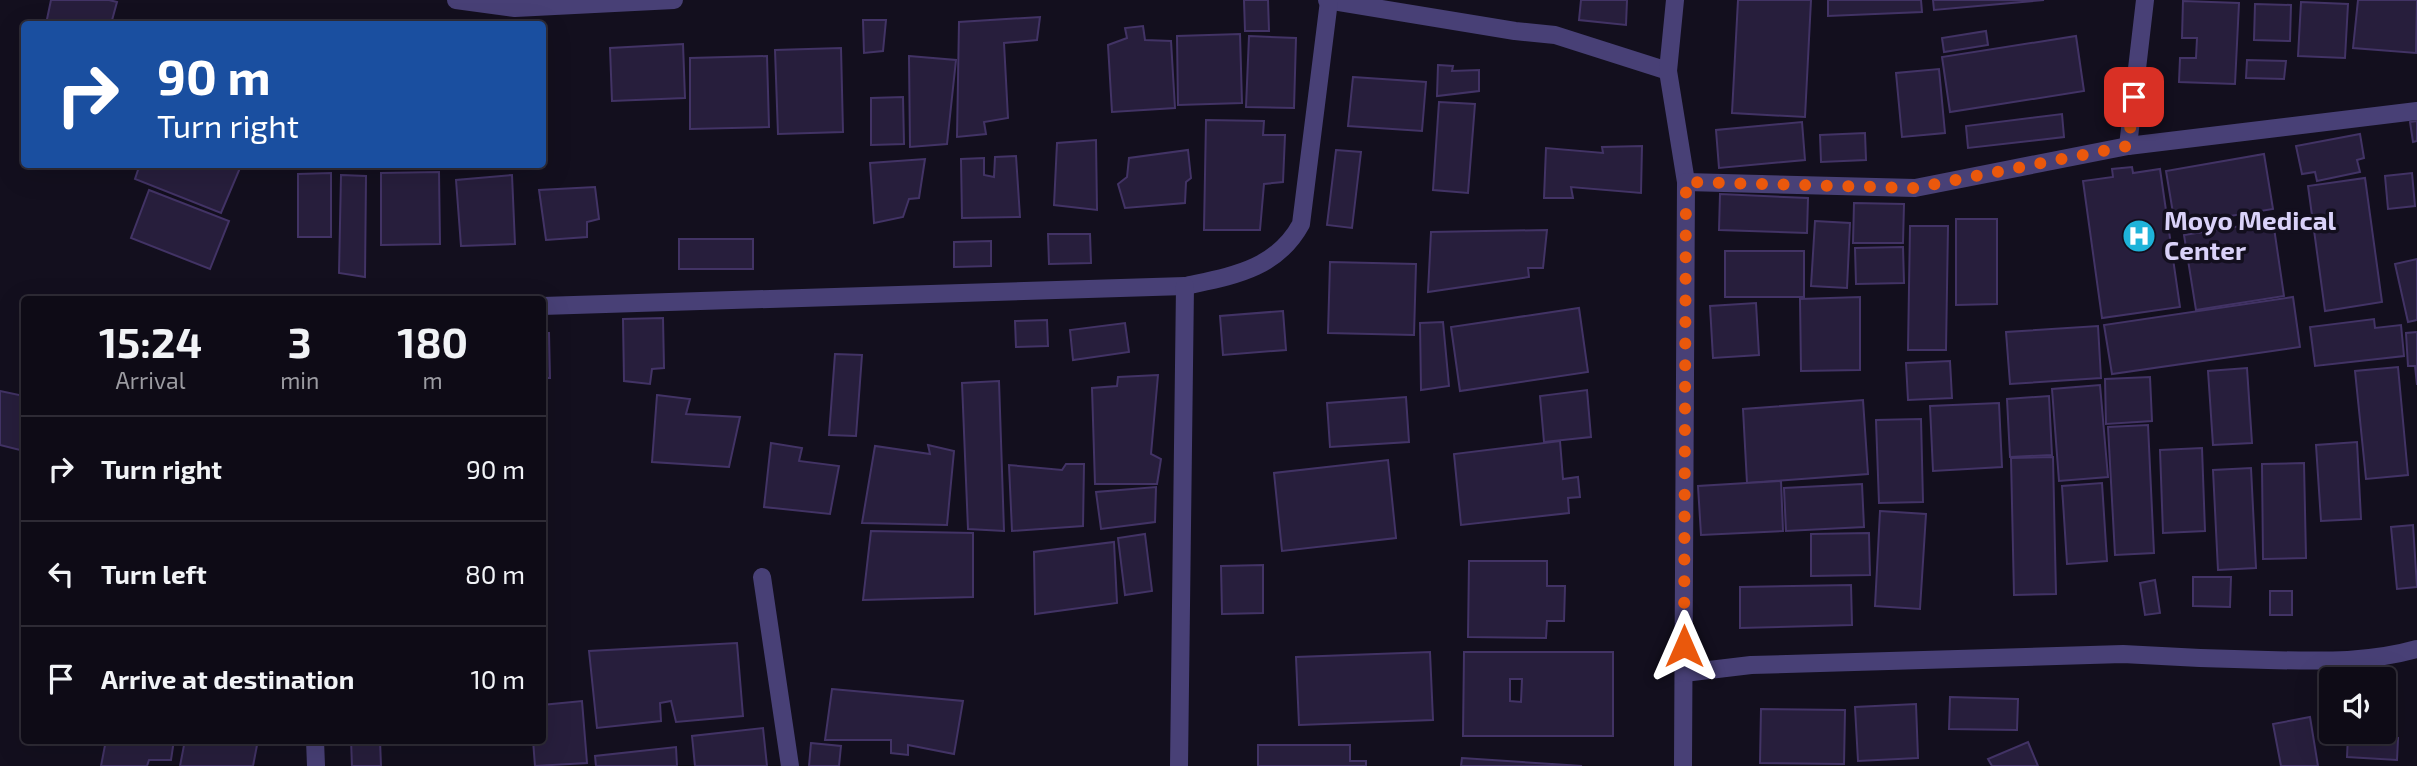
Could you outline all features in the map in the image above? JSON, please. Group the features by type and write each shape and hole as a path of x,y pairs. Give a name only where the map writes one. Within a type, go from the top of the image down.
{"street":[{"path":"456,0 517,4 674,0"},
{"path":"546,306 1185,286 1244,273 1292,242 1301,224 1328,0 1515,31 1555,35 1668,71"},
{"path":"1675,0 1668,71 1686,182 1682,766"},
{"path":"2128,146 2145,0"},
{"path":"1686,182 1915,188 2128,146 2417,110"},
{"path":"1179,766 1185,286"},
{"path":"762,577 790,766"},
{"path":"1684,673 1751,664 2123,654 2178,658 2349,661 2394,656 2417,649"},
{"path":"315,744 316,766"}],"building":[{"path":"51,0 117,2 112,21 47,21"},
{"path":"1244,0 1268,0 1269,31 1245,31"},
{"path":"1581,0 1627,0 1626,25 1579,20"},
{"path":"1738,0 1811,0 1805,117 1732,113"},
{"path":"1828,0 1921,0 1922,12 1828,16"},
{"path":"1933,0 2044,0 1934,10"},
{"path":"2358,0 2417,0 2416,53 2353,48"},
{"path":"2183,1 2239,3 2235,84 2179,82 2180,58 2196,58 2197,38 2182,38"},
{"path":"2301,2 2348,4 2345,58 2298,56"},
{"path":"2255,4 2291,5 2290,41 2254,40"},
{"path":"1040,17 1037,40 1004,43 1008,118 984,122 986,134 957,137 959,22"},
{"path":"863,20 886,20 883,51 864,53"},
{"path":"1143,26 1145,40 1171,41 1175,108 1112,112 1108,45 1127,38 1125,28"},
{"path":"1986,31 1988,45 1944,52 1942,38"},
{"path":"1240,34 1242,103 1178,105 1177,36"},
{"path":"1249,36 1296,38 1294,108 1246,107"},
{"path":"2076,36 2084,91 1950,112 1942,57"},
{"path":"683,44 685,98 612,101 610,48"},
{"path":"841,48 843,132 778,134 775,50"},
{"path":"767,56 769,127 690,129 690,58"},
{"path":"909,56 956,60 947,144 910,147"},
{"path":"2247,60 2286,61 2284,79 2246,78"},
{"path":"1438,65 1453,66 1452,71 1479,70 1479,91 1437,96"},
{"path":"1939,69 1945,133 1902,137 1896,73"},
{"path":"1353,77 1426,82 1422,131 1348,126"},
{"path":"903,97 904,144 871,145 871,98"},
{"path":"1439,102 1475,104 1468,193 1433,190"},
{"path":"2062,114 2064,137 1968,148 1966,126"},
{"path":"1206,120 1264,121 1263,135 1285,135 1283,182 1264,184 1260,230 1204,230"},
{"path":"2417,121 2417,141 2413,142 2410,122"},
{"path":"1802,122 1805,160 1719,168 1716,130"},
{"path":"1865,133 1866,160 1821,162 1820,135"},
{"path":"2360,134 2364,158 2357,160 2360,172 2317,181 2315,172 2302,174 2296,146"},
{"path":"1096,140 1097,210 1054,205 1057,143"},
{"path":"1642,146 1641,193 1571,187 1573,198 1544,198 1546,148 1603,153 1602,147"},
{"path":"1188,150 1191,178 1186,182 1185,203 1125,208 1118,184 1127,177 1129,158"},
{"path":"1336,150 1361,152 1352,228 1327,225"},
{"path":"2264,154 2273,209 2175,225 2166,171"},
{"path":"1016,156 1020,217 962,218 961,159 984,158 984,175 994,177 995,157"},
{"path":"925,159 919,198 909,199 903,217 874,223 870,163"},
{"path":"2132,167 2133,173 2160,169 2180,307 2102,318 2083,181 2113,177 2112,169"},
{"path":"139,168 240,168 221,213 135,179"},
{"path":"439,172 440,244 381,245 381,173"},
{"path":"331,173 331,237 298,237 298,174"},
{"path":"2412,173 2415,206 2388,209 2385,176"},
{"path":"341,175 366,176 365,277 339,273"},
{"path":"512,175 515,244 461,246 456,180"},
{"path":"2365,178 2382,302 2325,311 2308,186"},
{"path":"595,187 599,219 587,222 587,237 546,240 539,190"},
{"path":"149,190 229,221 210,269 131,238"},
{"path":"1720,194 1808,198 1807,233 1719,230"},
{"path":"1854,203 1904,204 1903,243 1853,243"},
{"path":"1956,219 1997,219 1997,304 1956,305"},
{"path":"1815,221 1850,223 1847,288 1811,286"},
{"path":"2273,221 2284,296 2196,310 2184,235"},
{"path":"1910,226 1948,226 1946,350 1908,350"},
{"path":"1547,230 1543,268 1528,268 1529,277 1428,292 1431,232"},
{"path":"1048,234 1090,234 1091,263 1049,264"},
{"path":"679,239 753,239 753,269 679,269"},
{"path":"991,241 991,266 954,267 954,242"},
{"path":"1903,247 1904,283 1856,284 1855,248"},
{"path":"1725,251 1804,251 1804,297 1725,297"},
{"path":"2417,259 2417,320 2408,322 2395,264"},
{"path":"1330,262 1416,264 1414,335 1328,333"},
{"path":"1860,297 1860,370 1801,371 1800,299"},
{"path":"2293,297 2300,347 2112,374 2104,325"},
{"path":"1756,303 1759,355 1713,358 1710,306"},
{"path":"1579,308 1588,372 1460,391 1451,327"},
{"path":"1283,311 1286,350 1223,355 1220,316"},
{"path":"663,318 664,368 652,369 650,384 624,381 623,319"},
{"path":"2374,319 2375,328 2401,325 2404,356 2315,366 2310,327"},
{"path":"1047,320 1048,346 1016,347 1015,321"},
{"path":"1443,322 1449,386 1421,390 1420,323"},
{"path":"1125,323 1129,352 1073,360 1070,330"},
{"path":"2098,326 2101,378 2010,384 2006,332"},
{"path":"2417,332 2417,385 2415,366 2408,366 2406,333"},
{"path":"546,333 549,333 550,378 546,378"},
{"path":"835,354 862,355 856,436 829,435"},
{"path":"1950,361 1952,398 1908,400 1906,363"},
{"path":"2398,367 2408,475 2366,479 2355,371"},
{"path":"2247,368 2252,443 2213,445 2208,371"},
{"path":"1158,375 1151,454 1161,459 1157,484 1095,484 1092,388 1117,386 1118,377"},
{"path":"2150,377 2152,421 2106,424 2105,379"},
{"path":"999,381 1004,531 968,529 962,383"},
{"path":"2100,385 2108,477 2059,481 2052,389"},
{"path":"1587,390 1591,437 1544,442 1540,396"},
{"path":"0,391 21,395 21,450 0,445"},
{"path":"657,395 690,399 686,414 740,417 729,467 652,462"},
{"path":"2049,396 2052,455 2010,457 2007,399"},
{"path":"1406,397 1409,442 1330,447 1327,403"},
{"path":"1863,400 1868,474 1747,483 1743,409"},
{"path":"1999,403 2002,467 1933,471 1930,406"},
{"path":"1921,419 1923,502 1879,503 1876,420"},
{"path":"2148,425 2154,553 2115,555 2108,427"},
{"path":"1560,441 1563,479 1578,477 1580,497 1568,498 1569,513 1461,525 1454,454"},
{"path":"2357,442 2361,519 2321,521 2316,445"},
{"path":"771,443 802,448 799,461 839,466 830,514 764,507"},
{"path":"928,445 954,451 947,525 862,523 875,446 930,454"},
{"path":"2202,448 2205,531 2163,533 2160,450"},
{"path":"2053,457 2056,594 2014,595 2011,458"},
{"path":"1388,460 1396,538 1282,551 1274,473"},
{"path":"2304,463 2306,558 2263,559 2262,464"},
{"path":"1066,464 1084,464 1083,526 1012,531 1009,465 1062,470"},
{"path":"2251,468 2256,568 2218,570 2213,470"},
{"path":"1781,481 1783,531 1701,535 1698,486"},
{"path":"2102,483 2107,561 2067,564 2062,486"},
{"path":"1862,484 1864,527 1786,531 1784,488"},
{"path":"1156,487 1155,522 1101,529 1096,492"},
{"path":"1880,511 1926,514 1920,609 1875,606"},
{"path":"2413,525 2417,587 2397,589 2391,527"},
{"path":"871,531 973,533 973,597 863,600"},
{"path":"1869,533 1870,575 1811,576 1811,534"},
{"path":"1145,534 1152,591 1125,595 1118,538"},
{"path":"1114,542 1117,603 1035,614 1034,552"},
{"path":"1469,561 1547,561 1547,586 1565,586 1564,621 1547,621 1546,638 1468,637"},
{"path":"1263,565 1263,613 1222,614 1221,566"},
{"path":"2193,577 2231,577 2230,607 2193,606"},
{"path":"2155,580 2160,613 2145,615 2140,583"},
{"path":"1851,585 1852,625 1740,628 1740,587"},
{"path":"2270,591 2292,591 2292,615 2270,615"},
{"path":"737,643 743,716 676,722 671,701 660,703 661,721 597,728 589,651"},
{"path":"1430,652 1433,720 1299,725 1296,657"},
{"path":"1464,652 1613,652 1613,736 1463,736","holes":["1510,679 1522,679 1521,702 1510,701"]},
{"path":"832,689 963,701 954,754 908,745 908,755 891,753 891,740 825,740"},
{"path":"1950,697 2018,699 2017,730 1949,729"},
{"path":"582,701 587,763 535,766 533,744 546,744 546,705"},
{"path":"1916,704 1918,758 1858,761 1855,707"},
{"path":"1761,709 1845,710 1844,764 1760,763"},
{"path":"2310,717 2318,766 2281,766 2273,724"},
{"path":"763,728 767,766 695,766 692,736"},
{"path":"2398,738 2397,760 2347,757 2348,744 2396,744"},
{"path":"2028,742 2038,766 1992,766 1988,759"},
{"path":"811,743 841,746 839,766 809,766"},
{"path":"105,744 173,744 171,760 149,760 147,766 101,766"},
{"path":"184,744 257,744 253,766 180,766"},
{"path":"351,744 380,744 381,766 352,766"},
{"path":"1258,745 1350,745 1350,761 1366,761 1366,766 1258,766"},
{"path":"676,747 677,766 596,766 595,756"},
{"path":"1462,758 1582,766 1461,766"}],"place":[{"name":"Moyo Medical Center","path":"2139,236"}],"route":[{"path":"1684,646 1686,182 1915,188 2128,146 2134,97"}]}
